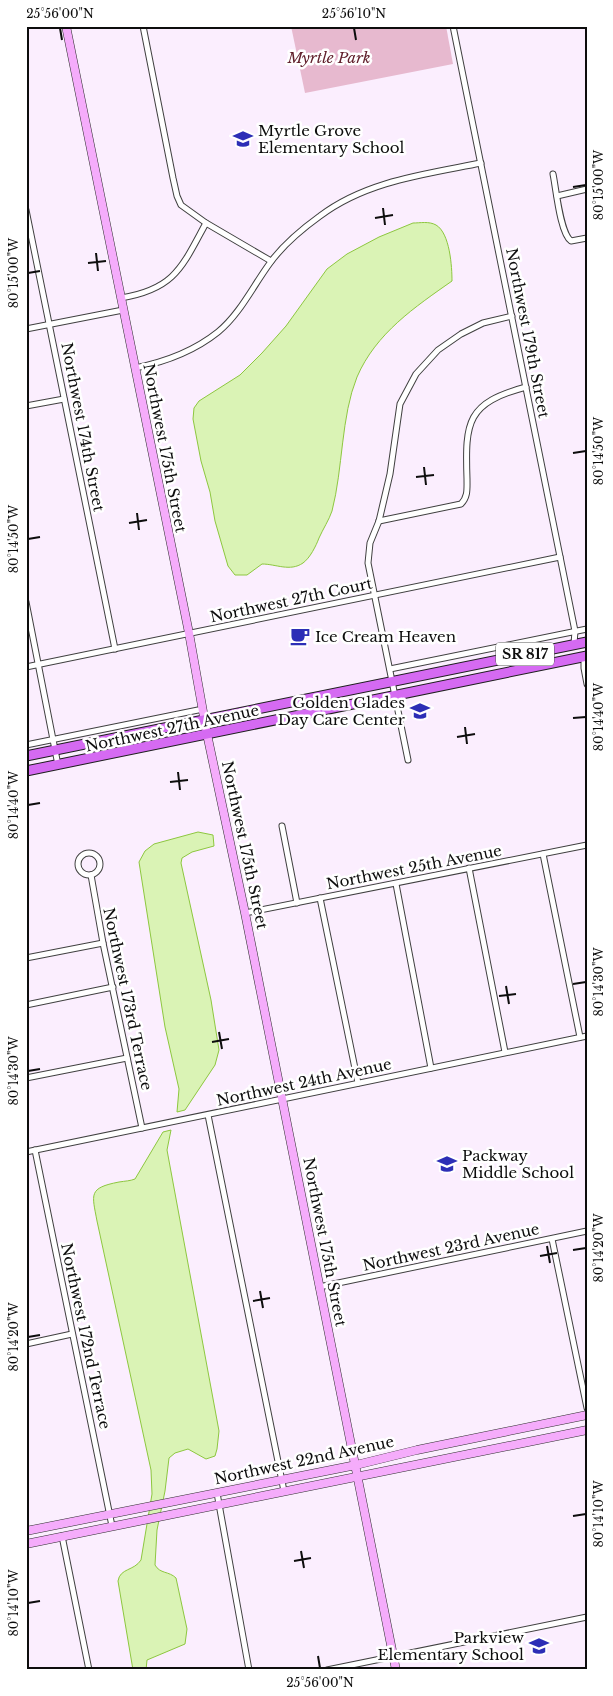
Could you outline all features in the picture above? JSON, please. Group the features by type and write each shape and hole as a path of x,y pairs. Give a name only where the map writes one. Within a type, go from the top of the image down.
{"main road":[{"name":"Northwest 27th Avenue","path":"26,756 587,642"},
{"path":"557,662 572,652 574,644"},
{"name":"Northwest 27th Avenue","path":"26,771 395,696 557,662 586,654"}],"street":[{"name":"Northwest 175th Street","path":"66,26 189,633 207,734 359,1477 396,1670"},
{"path":"142,26 177,196 181,205 206,223 272,261"},
{"name":"Northwest 179th Street","path":"453,26 575,631 574,644"},
{"path":"135,368 160,363 179,356 218,332 237,312 272,261 297,235 322,215 358,193 394,181 481,163"},
{"path":"553,174 567,238 571,241 587,238"},
{"path":"557,196 587,189"},
{"name":"Northwest 174th Street","path":"26,210 115,649"},
{"path":"121,298 153,290 171,279 188,256 206,223"},
{"path":"26,329 123,310"},
{"path":"408,760 368,563 370,543 379,521 390,474 400,404 416,374 438,350 461,334 483,324 512,316"},
{"path":"379,521 461,504 465,500 467,492 467,436 477,411 490,400 502,394 526,387"},
{"path":"26,406 64,399"},
{"name":"Northwest 27th Court","path":"26,667 560,558"},
{"path":"26,602 58,765"},
{"path":"390,669 587,629"},
{"path":"586,654 584,668 587,684"},
{"path":"26,745 203,708"},
{"path":"282,826 297,903"},
{"name":"Northwest 25th Avenue","path":"245,914 587,845"},
{"name":"Northwest 173rd Terrace","path":"88,854 98,858 100,865 97,872 91,875 82,872 79,866 80,859 88,854"},
{"path":"543,854 580,1037"},
{"path":"469,868 506,1052"},
{"name":"Northwest 173rd Terrace","path":"91,875 103,943 142,1128"},
{"path":"396,884 431,1068"},
{"path":"320,898 358,1083"},
{"path":"26,958 103,943"},
{"path":"26,1005 113,987"},
{"name":"Northwest 24th Avenue","path":"26,1152 587,1036"},
{"path":"26,1078 127,1058"},
{"path":"208,1115 284,1491"},
{"name":"Northwest 172nd Terrace","path":"35,1150 112,1526"},
{"name":"Northwest 23rd Avenue","path":"319,1287 587,1231"},
{"path":"552,1239 587,1408"},
{"path":"26,1344 72,1334"},
{"name":"Northwest 22nd Avenue","path":"26,1530 110,1515 356,1465 417,1450 587,1415"},
{"name":"Northwest 22nd Avenue","path":"26,1544 587,1430"},
{"path":"217,1493 249,1670"},
{"path":"62,1536 89,1670"},
{"path":"327,1670 587,1617"}],"green space":[{"name":"Myrtle Park","path":"291,26 446,26 453,64 305,93"}],"shaded area":[{"path":"413,223 430,223 441,229 449,251 452,281 398,322 365,361 357,377 348,408 332,511 306,561 293,567 262,564 247,575 235,575 228,566 215,521 193,419 194,408 199,401 240,375 262,353 286,326 327,269 347,254 379,237"},
{"path":"198,832 213,835 214,846 192,852 182,858 181,863 211,1000 219,1050 215,1065 185,1110 177,1112 179,1089 165,1027 139,862 145,851 154,844"},
{"path":"171,1130 167,1150 219,1431 215,1456 206,1459 188,1449 175,1453 169,1458 157,1530 155,1565 159,1570 176,1578 187,1629 185,1644 147,1660 146,1670 133,1670 118,1581 121,1574 138,1564 141,1560 152,1494 151,1470 97,1221 94,1198 97,1190 102,1187 135,1179 163,1132"}],"place":[{"name":"Myrtle Grove Elementary School","path":"243,139"},
{"name":"Ice Cream Heaven","path":"300,636"},
{"name":"Golden Glades Day Care Center","path":"420,711"},
{"name":"Packway Middle School","path":"447,1164"},
{"name":"Parkview Elementary School","path":"539,1646"}]}
